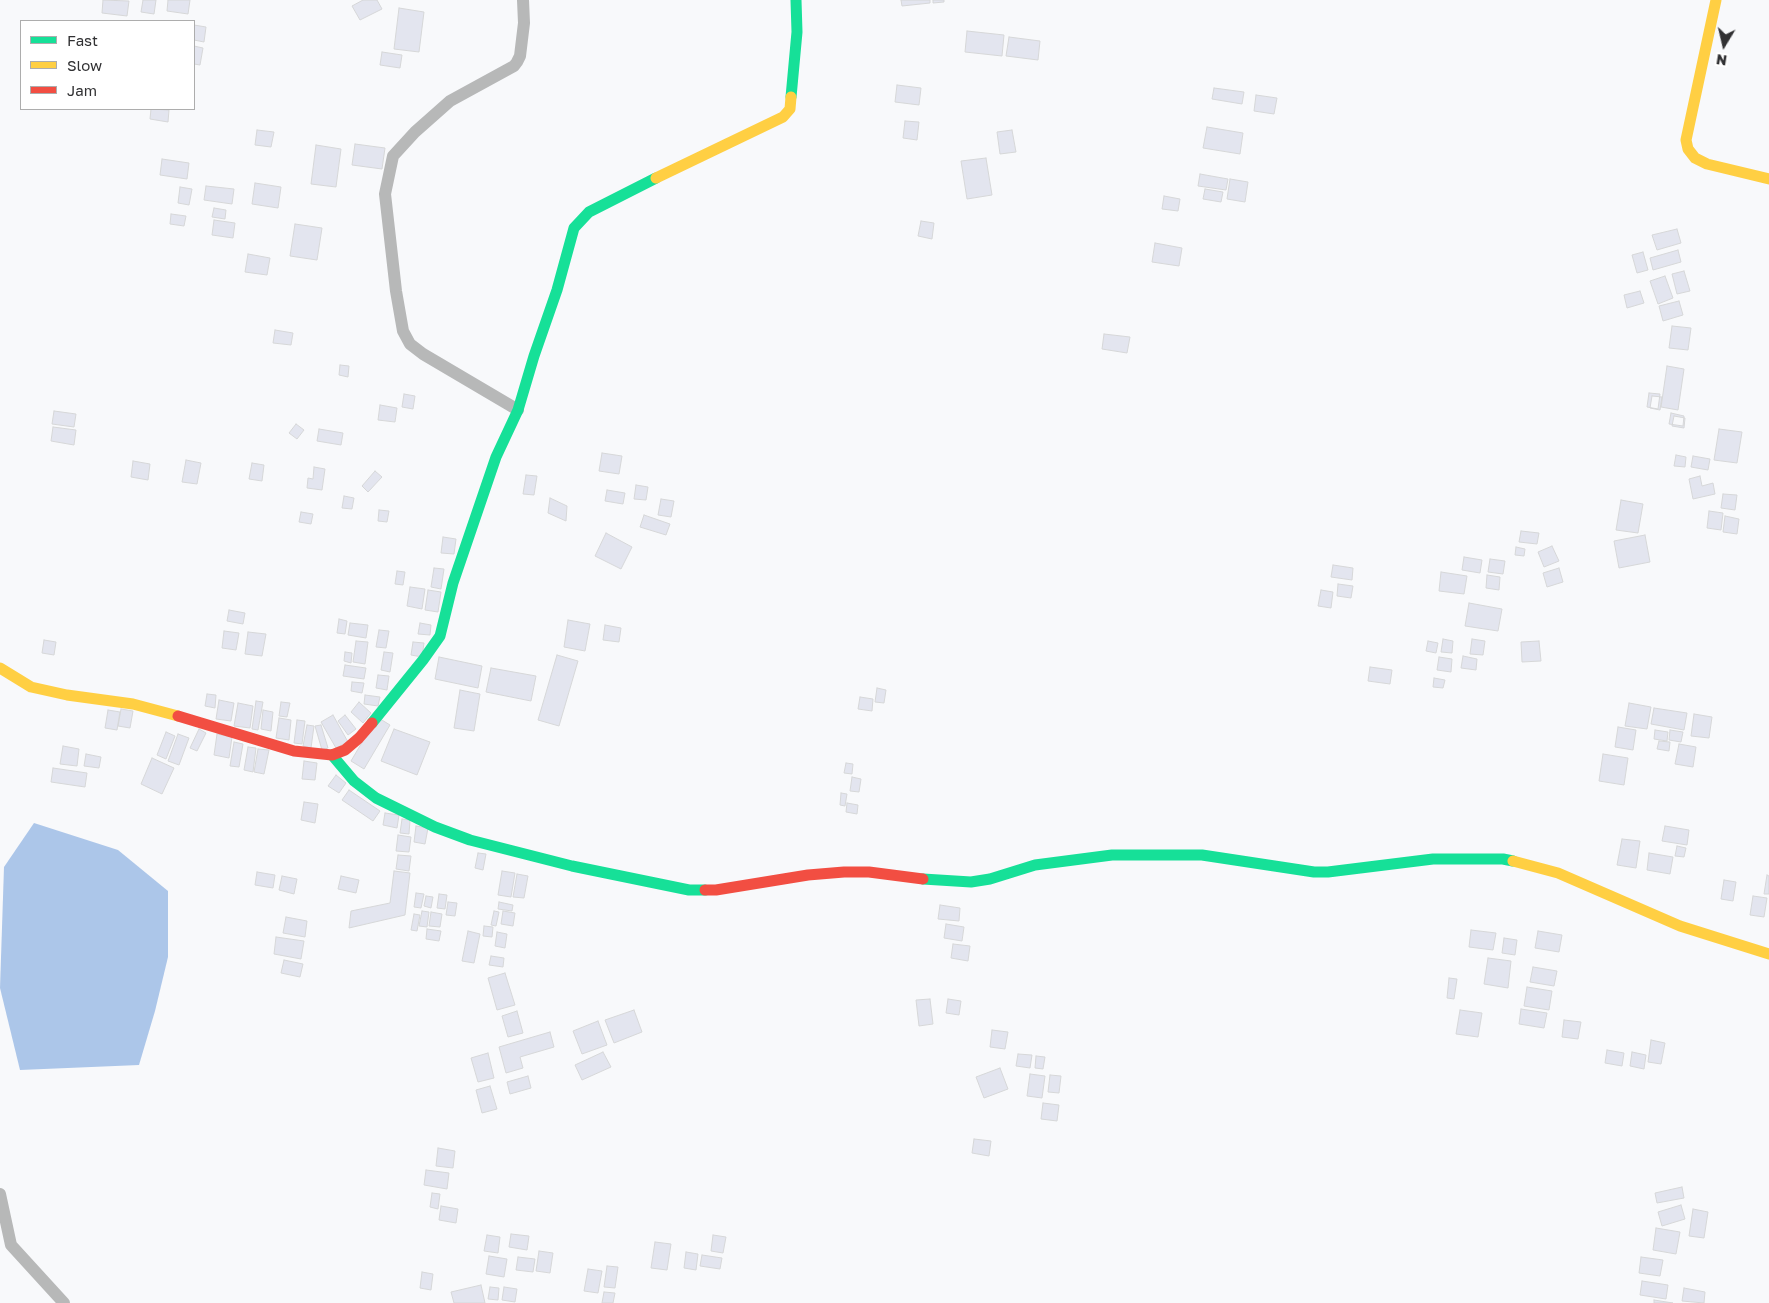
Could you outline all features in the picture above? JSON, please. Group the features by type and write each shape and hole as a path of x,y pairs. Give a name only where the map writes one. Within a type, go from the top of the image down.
{"street":[{"path":"518,410 423,354 410,344 404,332 396,291 385,194 393,156 415,132 450,101 514,66 517,62 520,56 524,23 523,0"},
{"path":"0,668 31,687 67,695 133,704 202,722 294,751 332,755 345,750 359,738 423,660 440,636 453,583 493,466 518,410 557,290 574,228 589,212 644,183 783,117 790,109 797,32 796,0"},
{"path":"1716,0 1686,140 1688,149 1695,158 1707,164 1769,179"},
{"path":"332,755 354,781 376,798 402,809 435,827 470,840 572,866 689,890 716,890 808,875 844,872 869,872 922,879 971,882 990,879 1035,865 1112,855 1202,855 1328,872 1458,858 1503,859 1558,872 1680,926 1769,954"},
{"path":"0,1194 11,1245 64,1303"}],"water":[{"path":"34,823 118,850 168,891 168,957 139,1065 20,1070 0,988 4,867"}],"building":[{"path":"103,0 129,1 127,16 102,13"},
{"path":"143,0 156,0 154,14 141,12"},
{"path":"168,0 190,0 188,14 167,11"},
{"path":"363,0 377,0 382,9 360,20 352,6"},
{"path":"901,0 930,0 930,3 902,6"},
{"path":"933,0 944,0 944,2 933,3"},
{"path":"399,8 424,12 419,52 394,49"},
{"path":"195,25 206,27 204,42 195,40"},
{"path":"967,31 1004,35 1002,56 965,52"},
{"path":"1009,37 1040,41 1038,60 1006,56"},
{"path":"195,46 203,48 200,65 195,64"},
{"path":"382,52 402,55 400,68 380,65"},
{"path":"897,85 921,88 919,105 895,102"},
{"path":"1214,88 1244,92 1242,104 1212,99"},
{"path":"1256,95 1277,98 1274,114 1254,111"},
{"path":"151,110 169,110 168,122 150,119"},
{"path":"905,121 919,122 917,140 903,138"},
{"path":"1207,127 1243,133 1240,154 1203,148"},
{"path":"257,130 274,132 271,147 255,145"},
{"path":"1012,130 1016,152 1000,154 997,132"},
{"path":"355,144 385,148 382,169 352,165"},
{"path":"316,145 341,149 336,187 311,184"},
{"path":"986,158 992,195 967,199 961,161"},
{"path":"162,159 189,163 187,179 160,175"},
{"path":"1200,174 1228,179 1226,190 1198,186"},
{"path":"1230,179 1248,182 1245,202 1227,199"},
{"path":"255,183 281,187 278,208 252,204"},
{"path":"206,186 234,189 232,204 204,200"},
{"path":"180,187 192,189 189,205 178,203"},
{"path":"1205,189 1223,192 1221,202 1203,199"},
{"path":"1164,196 1180,199 1178,211 1162,209"},
{"path":"214,208 226,210 225,219 212,217"},
{"path":"171,214 186,216 184,226 170,224"},
{"path":"214,220 235,223 233,238 212,235"},
{"path":"921,221 934,223 932,239 918,236"},
{"path":"295,224 322,228 317,260 290,256"},
{"path":"1677,229 1681,243 1657,250 1652,235"},
{"path":"1155,243 1182,248 1179,266 1152,262"},
{"path":"1678,250 1681,262 1653,270 1650,258"},
{"path":"1643,252 1648,270 1637,273 1632,255"},
{"path":"248,254 270,258 267,275 245,272"},
{"path":"1684,271 1690,291 1677,294 1672,274"},
{"path":"1665,276 1673,298 1658,304 1650,281"},
{"path":"1640,291 1644,303 1627,308 1624,295"},
{"path":"1679,301 1683,315 1663,321 1659,306"},
{"path":"1672,326 1691,328 1688,350 1669,348"},
{"path":"275,330 293,333 291,345 273,343"},
{"path":"1104,334 1130,337 1127,353 1102,349"},
{"path":"340,365 349,366 348,377 339,375"},
{"path":"1667,366 1684,369 1678,410 1661,407"},
{"path":"1649,393 1660,394 1658,409 1647,407"},
{"path":"404,394 415,396 413,409 402,407"},
{"path":"1652,396 1662,397 1660,410 1650,408"},
{"path":"380,405 397,408 395,422 378,420"},
{"path":"54,411 76,414 74,427 52,424"},
{"path":"1671,413 1684,416 1683,426 1669,424"},
{"path":"1674,416 1685,418 1684,428 1672,426"},
{"path":"296,424 304,430 297,439 289,433"},
{"path":"53,427 76,430 74,445 51,441"},
{"path":"319,429 343,433 341,445 317,441"},
{"path":"1719,429 1742,432 1737,463 1714,460"},
{"path":"602,453 622,456 619,474 599,471"},
{"path":"1676,455 1686,457 1685,467 1674,466"},
{"path":"1693,456 1710,459 1708,470 1691,467"},
{"path":"186,460 201,463 197,484 182,482"},
{"path":"133,461 150,464 148,480 131,477"},
{"path":"252,463 264,465 262,481 249,479"},
{"path":"314,467 325,469 322,490 307,488 308,478 313,479"},
{"path":"375,471 382,477 368,492 362,486"},
{"path":"526,475 537,476 534,495 523,494"},
{"path":"1700,476 1702,486 1713,483 1715,494 1693,499 1689,479"},
{"path":"636,485 648,487 646,500 634,499"},
{"path":"607,490 625,493 623,504 605,501"},
{"path":"1723,494 1737,495 1735,510 1721,508"},
{"path":"344,496 354,498 352,509 342,508"},
{"path":"550,498 567,506 566,521 548,513"},
{"path":"661,499 674,501 671,517 658,515"},
{"path":"1621,500 1643,504 1638,533 1616,530"},
{"path":"379,510 389,511 387,522 378,521"},
{"path":"1709,511 1723,513 1721,530 1707,528"},
{"path":"301,512 313,514 311,524 299,522"},
{"path":"644,515 670,524 666,535 640,527"},
{"path":"1725,516 1739,519 1737,534 1723,532"},
{"path":"1521,531 1539,533 1537,544 1519,542"},
{"path":"606,533 632,547 621,569 595,556"},
{"path":"1645,535 1650,562 1619,568 1614,541"},
{"path":"443,537 456,539 454,554 441,553"},
{"path":"1552,546 1559,561 1544,567 1538,552"},
{"path":"1516,547 1525,549 1524,556 1515,555"},
{"path":"1464,557 1482,560 1480,573 1462,570"},
{"path":"1490,559 1505,561 1503,574 1488,572"},
{"path":"1333,565 1353,568 1352,580 1331,577"},
{"path":"434,568 444,569 441,589 431,587"},
{"path":"1559,568 1563,582 1547,587 1543,573"},
{"path":"397,571 405,572 403,585 395,584"},
{"path":"1441,572 1467,576 1464,594 1439,591"},
{"path":"1487,575 1500,577 1499,590 1486,588"},
{"path":"1338,584 1353,586 1351,598 1337,596"},
{"path":"410,587 425,589 422,609 407,606"},
{"path":"428,590 441,592 438,612 425,610"},
{"path":"1321,590 1333,592 1331,608 1318,606"},
{"path":"1469,603 1502,609 1498,631 1465,626"},
{"path":"229,610 245,613 243,624 227,621"},
{"path":"339,619 347,621 345,634 337,633"},
{"path":"568,620 590,624 585,651 564,647"},
{"path":"350,623 368,625 366,638 348,635"},
{"path":"420,623 431,625 430,635 418,634"},
{"path":"605,625 621,628 619,642 603,640"},
{"path":"379,630 389,631 386,648 376,647"},
{"path":"224,631 239,633 236,650 222,648"},
{"path":"248,632 266,634 262,656 245,654"},
{"path":"1443,639 1453,641 1452,653 1441,652"},
{"path":"1472,639 1485,641 1483,655 1470,654"},
{"path":"44,640 56,642 54,655 42,653"},
{"path":"356,641 368,642 365,664 353,662"},
{"path":"1428,641 1438,643 1436,653 1426,651"},
{"path":"1539,641 1541,661 1522,662 1521,642"},
{"path":"413,642 424,643 422,657 411,655"},
{"path":"345,652 352,653 351,663 344,661"},
{"path":"384,652 393,653 390,672 381,670"},
{"path":"557,655 578,661 559,726 538,720"},
{"path":"1463,656 1477,659 1476,670 1461,668"},
{"path":"439,657 482,666 478,688 435,679"},
{"path":"1439,657 1452,659 1451,672 1437,670"},
{"path":"345,665 366,668 364,679 343,676"},
{"path":"1370,667 1392,670 1390,684 1368,681"},
{"path":"491,668 536,676 531,701 486,692"},
{"path":"378,675 389,676 387,690 376,688"},
{"path":"1434,678 1445,680 1443,688 1433,687"},
{"path":"352,682 364,683 362,693 351,691"},
{"path":"877,688 886,690 884,703 875,702"},
{"path":"460,690 480,694 474,731 454,728"},
{"path":"207,694 216,695 215,708 205,706"},
{"path":"365,695 380,697 378,706 364,704"},
{"path":"860,697 873,699 872,711 858,709"},
{"path":"219,700 234,703 231,721 216,719"},
{"path":"256,701 263,702 258,730 252,729"},
{"path":"281,702 290,703 287,717 279,716"},
{"path":"359,702 371,713 363,723 351,712"},
{"path":"238,703 253,706 250,728 234,726"},
{"path":"1629,703 1651,707 1647,729 1625,726"},
{"path":"1654,708 1687,713 1684,730 1651,724"},
{"path":"121,709 133,711 130,728 118,726"},
{"path":"108,710 120,712 117,730 105,728"},
{"path":"263,710 273,712 271,731 261,729"},
{"path":"1694,714 1712,717 1709,738 1691,736"},
{"path":"333,715 348,742 336,748 321,722"},
{"path":"345,715 356,729 348,735 338,721"},
{"path":"377,717 390,725 364,769 351,761"},
{"path":"279,718 291,720 289,740 276,738"},
{"path":"297,720 305,721 302,744 294,743"},
{"path":"307,725 314,726 311,748 303,746"},
{"path":"321,725 328,748 322,750 315,726"},
{"path":"1618,727 1636,730 1633,750 1615,747"},
{"path":"199,729 206,733 197,751 190,748"},
{"path":"394,729 430,742 417,775 381,761"},
{"path":"1655,730 1668,732 1667,741 1654,739"},
{"path":"1670,730 1683,732 1681,742 1669,740"},
{"path":"166,732 175,736 166,759 157,755"},
{"path":"178,734 189,738 179,765 168,761"},
{"path":"217,734 232,737 229,758 214,755"},
{"path":"1659,741 1670,742 1669,751 1657,749"},
{"path":"234,742 243,744 239,767 230,766"},
{"path":"1679,744 1696,747 1693,767 1675,764"},
{"path":"63,746 79,749 77,766 60,764"},
{"path":"248,747 256,748 253,772 244,770"},
{"path":"258,749 269,750 264,774 254,772"},
{"path":"86,754 101,757 99,768 84,766"},
{"path":"1603,754 1628,758 1624,785 1599,781"},
{"path":"152,758 174,768 162,794 141,784"},
{"path":"304,761 317,763 315,780 302,779"},
{"path":"846,763 853,764 852,774 844,773"},
{"path":"53,768 87,773 85,787 51,782"},
{"path":"336,775 346,783 339,793 328,786"},
{"path":"852,777 861,779 859,792 850,791"},
{"path":"349,790 380,811 373,821 342,800"},
{"path":"841,793 847,794 845,806 840,805"},
{"path":"304,802 318,804 315,823 301,820"},
{"path":"847,803 858,805 857,814 846,812"},
{"path":"385,813 399,815 397,828 383,825"},
{"path":"402,819 410,820 409,834 400,833"},
{"path":"416,826 428,828 425,844 414,842"},
{"path":"1665,826 1689,830 1687,845 1662,841"},
{"path":"398,835 411,837 409,852 396,851"},
{"path":"1622,839 1640,841 1636,868 1617,865"},
{"path":"1677,846 1686,848 1684,857 1675,856"},
{"path":"478,853 486,854 483,870 475,868"},
{"path":"1649,853 1673,857 1670,874 1647,870"},
{"path":"398,855 411,856 409,871 396,869"},
{"path":"394,871 410,873 405,915 349,928 351,911 390,903"},
{"path":"502,871 515,873 511,897 498,895"},
{"path":"257,872 275,875 273,888 255,885"},
{"path":"517,874 528,876 524,898 513,897"},
{"path":"1767,875 1769,876 1769,894 1764,894"},
{"path":"282,876 297,879 294,894 279,890"},
{"path":"341,876 359,880 356,893 338,889"},
{"path":"1724,880 1736,882 1733,901 1721,899"},
{"path":"416,893 424,894 421,908 414,907"},
{"path":"439,894 447,895 445,909 437,908"},
{"path":"426,896 433,897 431,908 424,906"},
{"path":"1753,896 1767,898 1764,917 1750,915"},
{"path":"448,902 457,903 455,916 446,915"},
{"path":"499,902 513,905 512,911 498,909"},
{"path":"940,905 960,908 959,921 938,919"},
{"path":"422,911 429,912 427,927 419,926"},
{"path":"494,911 499,912 496,926 491,925"},
{"path":"503,911 515,913 513,926 501,924"},
{"path":"431,912 442,914 440,927 429,926"},
{"path":"414,914 420,915 417,931 411,930"},
{"path":"286,917 307,921 305,937 283,933"},
{"path":"946,924 964,927 962,941 944,938"},
{"path":"484,926 493,927 492,937 483,936"},
{"path":"427,929 441,931 439,941 426,939"},
{"path":"1471,930 1496,933 1493,950 1469,947"},
{"path":"468,931 480,934 474,963 462,961"},
{"path":"1538,931 1562,935 1559,952 1535,948"},
{"path":"497,932 507,934 505,948 495,946"},
{"path":"276,937 304,941 301,959 274,954"},
{"path":"1504,938 1517,940 1515,955 1502,953"},
{"path":"953,944 970,946 968,961 951,958"},
{"path":"491,956 504,958 503,967 489,965"},
{"path":"1488,958 1511,961 1508,988 1484,984"},
{"path":"284,960 303,964 300,977 281,973"},
{"path":"1533,967 1557,971 1554,986 1530,982"},
{"path":"505,973 515,1005 497,1010 488,978"},
{"path":"1449,978 1457,979 1454,999 1447,998"},
{"path":"1527,987 1552,991 1549,1010 1524,1006"},
{"path":"930,999 933,1024 919,1026 916,1000"},
{"path":"948,999 961,1001 959,1015 946,1013"},
{"path":"1521,1009 1547,1013 1544,1028 1519,1024"},
{"path":"634,1010 642,1032 614,1043 605,1020"},
{"path":"1460,1010 1482,1013 1478,1037 1456,1034"},
{"path":"517,1011 523,1033 508,1037 502,1016"},
{"path":"1564,1020 1581,1022 1578,1039 1562,1037"},
{"path":"598,1021 607,1045 582,1054 573,1031"},
{"path":"992,1030 1008,1032 1005,1049 990,1047"},
{"path":"550,1032 554,1047 520,1057 523,1068 506,1073 499,1047"},
{"path":"1651,1040 1665,1043 1661,1064 1648,1062"},
{"path":"1607,1050 1624,1053 1622,1066 1605,1063"},
{"path":"603,1052 611,1067 582,1080 575,1065"},
{"path":"1632,1052 1646,1055 1644,1069 1630,1066"},
{"path":"488,1053 494,1078 478,1082 471,1058"},
{"path":"1018,1054 1032,1055 1030,1068 1016,1066"},
{"path":"1036,1056 1045,1057 1043,1069 1035,1068"},
{"path":"1000,1068 1008,1089 984,1098 976,1077"},
{"path":"1030,1074 1045,1076 1042,1098 1027,1096"},
{"path":"1050,1075 1061,1076 1059,1093 1048,1092"},
{"path":"528,1076 531,1088 510,1094 507,1082"},
{"path":"490,1086 497,1109 482,1113 476,1090"},
{"path":"1043,1103 1059,1105 1057,1121 1041,1119"},
{"path":"974,1139 991,1141 989,1156 972,1153"},
{"path":"438,1148 455,1151 453,1168 436,1166"},
{"path":"426,1170 449,1173 447,1189 424,1185"},
{"path":"1682,1187 1684,1198 1657,1203 1655,1193"},
{"path":"432,1193 440,1194 438,1209 430,1207"},
{"path":"1681,1205 1685,1219 1662,1226 1658,1212"},
{"path":"441,1206 458,1209 456,1223 439,1220"},
{"path":"1693,1209 1708,1212 1704,1238 1689,1236"},
{"path":"1656,1228 1680,1232 1676,1254 1653,1250"},
{"path":"511,1234 529,1236 527,1250 509,1247"},
{"path":"487,1235 500,1237 498,1253 484,1251"},
{"path":"713,1235 726,1237 723,1253 711,1251"},
{"path":"655,1242 671,1244 667,1270 651,1268"},
{"path":"539,1251 553,1253 550,1273 536,1271"},
{"path":"686,1252 698,1254 696,1270 684,1268"},
{"path":"702,1255 722,1258 720,1269 700,1266"},
{"path":"489,1256 507,1259 504,1277 486,1274"},
{"path":"518,1257 535,1259 533,1272 516,1270"},
{"path":"1641,1257 1663,1260 1660,1276 1639,1273"},
{"path":"607,1266 618,1267 615,1288 604,1287"},
{"path":"588,1269 602,1271 598,1293 584,1291"},
{"path":"422,1272 433,1274 431,1290 420,1288"},
{"path":"1642,1281 1668,1285 1666,1299 1640,1295"},
{"path":"481,1285 485,1303 454,1303 451,1292"},
{"path":"490,1287 499,1288 498,1300 488,1299"},
{"path":"504,1287 517,1289 515,1302 502,1300"},
{"path":"1684,1288 1705,1292 1704,1303 1682,1301"},
{"path":"604,1292 615,1293 613,1303 602,1303"},
{"path":"1654,1300 1673,1303 1654,1303"}],"traffic: fast":[{"path":"791,97 797,32 796,0"},
{"path":"372,723 440,636 453,583 496,457 518,410 557,290 574,228 589,212 656,178"},
{"path":"332,755 354,781 376,798 435,827 470,840 572,866 689,890 705,890"},
{"path":"923,879 971,882 990,879 1035,865 1112,855 1202,855 1314,872 1328,872 1433,859 1503,859 1513,861"}],"traffic: slow":[{"path":"1716,0 1686,140 1688,149 1695,158 1707,164 1769,179"},
{"path":"656,178 783,117 790,109 791,97"},
{"path":"0,668 31,687 67,695 133,704 178,716"},
{"path":"1513,861 1558,873 1680,926 1769,954"}],"traffic: jam":[{"path":"178,716 294,751 332,755 345,750 372,723"},
{"path":"705,890 716,890 808,875 844,872 869,872 923,879"}]}
